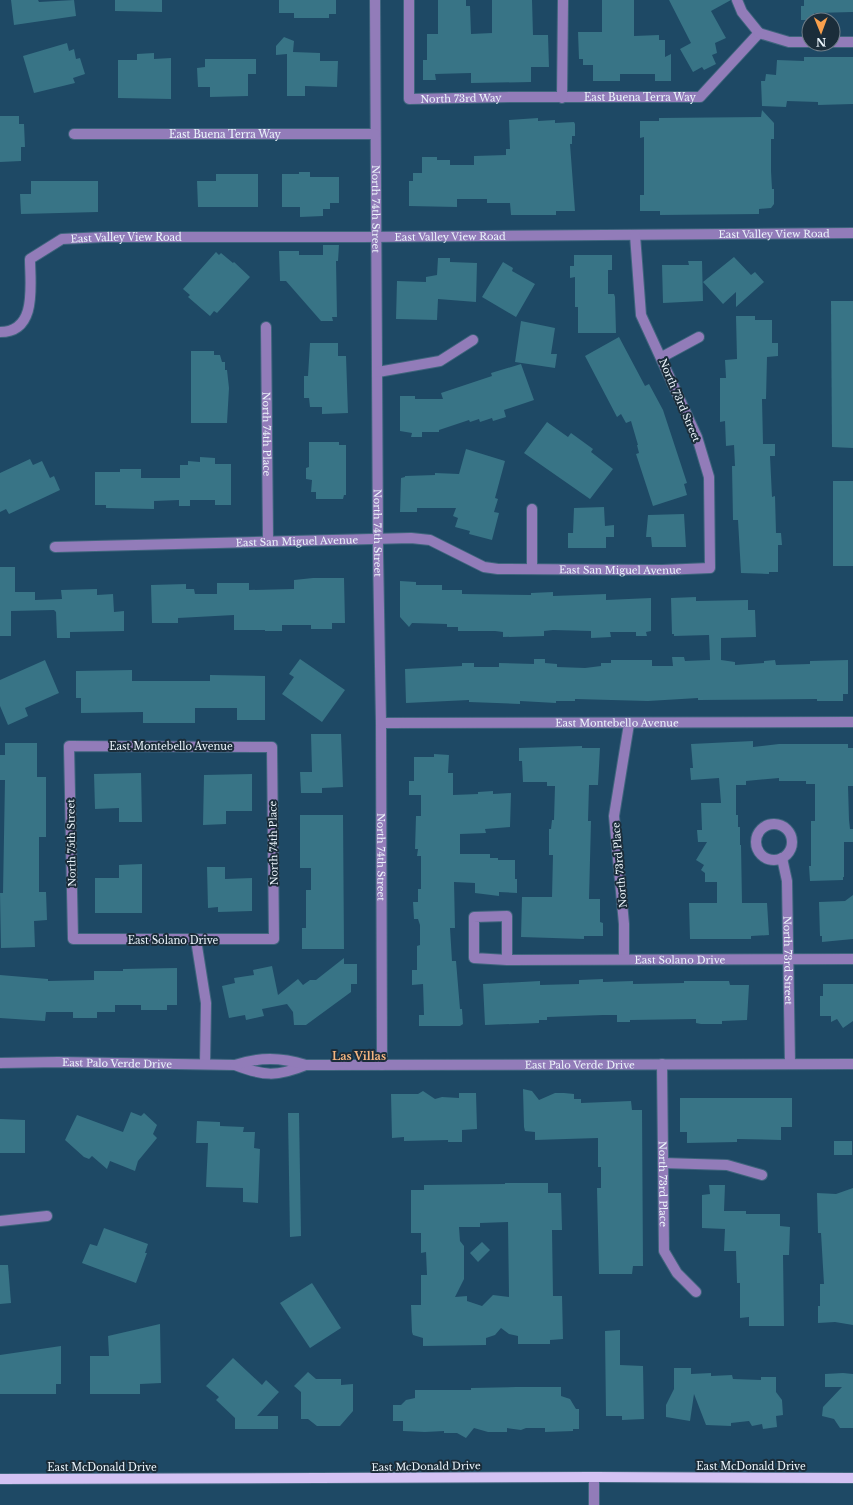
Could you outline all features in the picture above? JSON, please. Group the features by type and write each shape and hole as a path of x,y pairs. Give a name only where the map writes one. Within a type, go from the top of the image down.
{"main road":[{"name":"East McDonald Drive","path":"0,1479 594,1477 853,1478"}],"street":[{"name":"North 74th Street","path":"374,0 377,237 378,538 381,723 382,1065"},
{"name":"North 73rd Way","path":"409,0 409,99 513,97"},
{"path":"562,98 563,0"},
{"path":"737,0 742,12 759,32 789,42 801,42"},
{"name":"East Buena Terra Way","path":"513,97 700,97 759,32"},
{"path":"841,42 853,42"},
{"name":"East Buena Terra Way","path":"74,134 375,134"},
{"name":"East Valley View Road","path":"0,332 6,332 20,326 28,314 30,298 30,259 62,239 104,237 377,237 853,233"},
{"name":"North 73rd Street","path":"635,235 641,315 662,357 697,437 709,477 710,568"},
{"name":"North 74th Place","path":"266,328 268,540"},
{"path":"662,357 699,337"},
{"path":"378,372 440,361 473,340"},
{"path":"532,509 532,569"},
{"name":"East San Miguel Avenue","path":"55,547 378,538 430,540 484,567 498,569 662,570 710,568"},
{"name":"East Montebello Avenue","path":"381,723 629,724 853,722"},
{"name":"North 73rd Place","path":"624,959 624,924 614,816 629,724"},
{"name":"East Montebello Avenue","path":"69,746 272,747"},
{"name":"North 75th Street","path":"69,746 73,939"},
{"name":"North 74th Place","path":"272,747 274,939"},
{"name":"North 73rd Street","path":"782,858 787,881 790,1064"},
{"name":"East Solano Drive","path":"507,960 507,916 474,917 474,958 507,960 853,959"},
{"name":"East Solano Drive","path":"73,939 274,939"},
{"path":"196,940 206,1003 204,1064"},
{"name":"East Palo Verde Drive","path":"235,1065 254,1059 287,1059 306,1066 853,1064"},
{"name":"East Palo Verde Drive","path":"0,1063 58,1062 235,1065 256,1073 264,1074 286,1074 306,1066"},
{"name":"North 73rd Place","path":"662,1064 664,1251 676,1273 696,1292"},
{"path":"663,1163 727,1164 762,1175"},
{"path":"0,1221 47,1216"},
{"path":"594,1477 594,1505"}],"building":[{"path":"11,0 38,0 39,2 74,0 76,16 14,25"},
{"path":"115,0 162,0 162,12 115,11"},
{"path":"279,0 336,0 336,14 329,14 329,18 294,18 294,13 279,13"},
{"path":"438,0 466,0 466,6 470,6 471,34 492,33 492,0 532,0 533,35 548,35 549,67 531,67 531,82 471,83 471,73 435,74 436,80 423,80 423,60 427,60 427,34 438,34"},
{"path":"602,0 634,0 634,36 659,35 659,40 665,40 665,57 671,54 671,81 655,81 655,74 620,74 620,81 593,81 593,65 583,65 583,59 579,59 578,32 602,32"},
{"path":"669,0 731,0 711,11 726,38 715,43 717,53 712,55 716,64 704,70 702,67 693,72 680,49 691,43"},
{"path":"804,0 853,0 853,12 801,12 801,6 804,6"},
{"path":"284,37 294,41 293,52 320,53 320,61 338,61 337,87 305,86 305,96 287,96 287,54 276,55 276,46"},
{"path":"67,43 69,51 74,49 76,59 80,58 85,74 73,78 75,83 34,93 23,56"},
{"path":"154,53 154,59 171,58 171,99 118,98 118,60 137,60 137,54"},
{"path":"804,57 853,57 853,104 818,105 818,102 787,101 786,107 762,106 761,81 765,81 766,74 776,75 777,60 804,61"},
{"path":"205,59 256,59 256,74 248,74 248,96 210,97 210,87 198,87 197,68 205,67"},
{"path":"762,110 774,123 774,139 771,139 771,171 772,189 774,189 774,204 771,208 759,209 759,214 660,215 660,211 640,211 640,195 644,195 644,137 640,138 640,121 659,121 659,118 761,117"},
{"path":"0,116 19,116 19,124 24,124 25,147 21,147 21,161 0,162"},
{"path":"538,118 538,121 555,120 555,123 574,122 575,124 575,136 572,136 572,144 570,144 575,211 556,211 556,215 511,215 510,203 487,203 487,199 457,199 457,207 409,206 409,181 413,181 413,173 422,173 422,157 437,157 437,160 450,160 450,165 474,165 474,156 506,155 506,149 510,149 509,120"},
{"path":"299,172 310,172 310,177 339,177 339,203 330,203 330,209 323,209 323,216 300,217 300,207 282,207 282,174 299,174"},
{"path":"216,174 258,174 258,207 198,207 197,181 216,181"},
{"path":"31,181 98,181 98,212 21,214 20,194 31,194"},
{"path":"323,245 339,245 338,261 336,261 337,317 332,317 333,321 321,321 286,281 280,281 279,251 299,251 299,255 323,255"},
{"path":"216,252 219,255 221,253 233,263 234,262 250,277 217,313 214,311 210,316 188,297 190,295 183,289"},
{"path":"574,255 612,255 612,270 608,270 608,294 614,294 615,297 616,333 578,333 578,307 575,307 575,277 570,278 570,266 574,266"},
{"path":"734,257 751,275 755,272 764,282 736,307 736,292 723,304 703,282"},
{"path":"438,258 450,258 450,262 477,263 476,302 438,299 437,320 396,319 397,281 426,282 426,277 437,275"},
{"path":"688,261 702,261 703,301 663,303 662,265 689,265"},
{"path":"503,262 513,268 512,271 535,284 516,317 482,297"},
{"path":"831,301 853,301 853,448 832,447"},
{"path":"736,316 755,316 755,320 772,320 772,343 778,343 778,356 767,357 766,399 762,399 763,444 775,444 775,456 770,456 772,497 775,496 776,533 781,533 782,545 778,545 778,572 769,572 769,574 741,573 738,520 733,520 732,466 735,466 734,445 726,446 725,421 720,422 720,378 726,378 725,360 737,359"},
{"path":"521,321 555,328 551,354 557,354 555,368 515,362"},
{"path":"619,337 645,386 649,384 663,410 687,483 684,484 687,495 653,506 636,454 639,453 638,445 631,421 626,423 621,414 617,417 585,356"},
{"path":"310,343 338,343 338,356 346,356 348,413 322,414 322,407 310,407 309,398 304,398 304,376 308,376"},
{"path":"191,351 214,351 214,355 220,355 222,362 225,362 225,370 227,370 229,388 227,423 191,423"},
{"path":"521,364 534,400 504,410 506,417 493,421 492,418 480,422 479,419 470,422 469,420 439,430 439,432 422,432 422,437 411,437 412,433 400,431 400,396 415,396 415,399 443,399 441,393 492,376 491,373"},
{"path":"547,422 568,437 571,433 593,449 591,452 613,469 590,499 524,453"},
{"path":"309,442 339,442 339,445 346,445 346,495 344,495 343,499 316,499 316,492 311,492 312,480 306,479 306,468 309,467"},
{"path":"466,449 505,461 495,498 498,499 494,512 499,513 492,540 469,534 470,531 455,527 458,518 453,516 456,508 417,508 417,512 400,512 401,478 405,476 435,475 435,473 459,474"},
{"path":"200,457 215,458 215,464 231,464 231,505 215,505 215,500 190,500 190,506 179,506 179,500 154,501 154,509 106,508 106,505 95,505 95,472 120,472 120,469 141,469 141,478 180,478 180,465 188,465 188,461 200,462"},
{"path":"30,459 33,465 42,461 50,478 54,476 60,490 9,514 6,509 0,512 0,473"},
{"path":"833,481 853,481 853,566 833,566"},
{"path":"604,507 605,526 614,525 614,537 606,537 606,548 568,548 568,533 573,533 574,508"},
{"path":"684,514 686,547 652,547 651,537 646,537 648,515"},
{"path":"0,567 15,567 15,592 35,592 35,600 62,599 61,590 97,589 97,595 113,594 114,612 124,611 124,631 70,632 70,638 57,638 56,612 54,610 11,611 11,636 0,636"},
{"path":"313,578 344,578 345,623 332,623 332,629 311,629 311,625 282,625 282,631 234,630 234,615 178,618 178,623 152,623 151,585 186,584 186,589 194,589 195,594 217,594 217,583 249,583 249,590 294,589 294,580"},
{"path":"400,581 416,582 416,585 442,585 442,590 462,590 462,594 531,595 531,593 553,592 553,596 606,594 606,600 651,598 651,631 646,632 647,636 636,636 636,632 610,632 611,637 591,638 591,631 553,630 544,631 544,636 503,637 503,632 458,631 458,627 447,627 447,624 412,623 409,627 400,617"},
{"path":"696,597 696,601 748,600 748,610 755,610 756,637 721,638 721,660 735,662 735,665 764,663 764,661 775,660 776,665 810,664 810,661 848,660 848,694 843,694 843,701 817,701 817,699 698,700 698,698 648,701 575,699 575,701 556,701 556,703 520,701 520,704 469,702 469,700 406,703 405,669 462,666 462,663 474,663 474,667 499,667 499,663 534,664 534,659 545,659 545,663 557,664 557,667 585,668 601,666 601,663 611,663 611,660 652,660 652,666 673,666 672,657 684,657 685,661 710,660 709,635 674,636 674,634 672,634 671,598"},
{"path":"300,659 345,690 322,722 282,694 294,677 289,674"},
{"path":"45,660 59,693 25,708 28,716 8,725 0,706 0,680"},
{"path":"132,670 132,681 210,681 210,675 265,676 265,720 237,720 237,708 195,708 195,723 143,723 143,712 81,713 81,698 76,698 76,671"},
{"path":"311,734 341,734 343,787 322,788 322,793 301,793 300,772 312,772"},
{"path":"753,741 753,747 779,744 848,744 848,748 853,748 853,786 848,786 849,820 850,829 853,829 853,842 844,842 844,877 843,880 810,881 809,866 811,866 811,821 815,821 815,784 806,784 806,781 779,781 779,778 746,781 746,785 736,785 736,815 738,815 738,827 740,827 741,845 742,903 767,903 769,935 751,936 751,939 690,939 689,903 717,903 717,882 705,882 705,873 701,870 704,865 696,860 707,842 698,842 697,830 702,830 701,803 721,803 719,778 691,780 690,768 693,768 691,744"},
{"path":"5,743 37,743 37,777 46,777 46,837 39,837 39,892 46,892 47,920 34,921 35,947 1,948 0,893 3,893 5,780 0,780 0,755 5,755"},
{"path":"582,746 582,748 600,748 598,785 589,785 588,821 591,821 589,899 600,899 600,922 603,923 603,936 584,936 584,939 521,937 522,897 552,897 553,855 549,855 549,829 551,829 552,820 554,820 555,786 547,786 547,782 523,782 522,761 519,761 519,748"},
{"path":"434,754 449,755 448,773 453,773 453,795 478,794 478,792 493,791 493,794 511,793 510,827 485,829 486,833 460,834 460,854 490,854 490,858 498,858 498,860 515,860 517,893 499,892 499,896 475,893 475,883 454,882 455,928 450,928 452,961 456,961 460,1009 462,1009 463,1024 460,1026 419,1026 419,1015 424,1015 423,984 412,985 412,970 417,970 417,946 420,945 420,925 418,919 414,919 413,902 418,902 418,889 421,889 421,856 417,856 418,849 415,849 416,816 421,816 421,795 409,795 409,781 414,781 414,757 434,757"},
{"path":"141,773 142,822 119,822 119,808 95,809 94,774"},
{"path":"252,774 252,811 226,811 226,824 203,825 204,775"},
{"path":"300,815 343,815 344,949 302,949 302,928 306,928 306,890 311,890 311,868 300,868"},
{"path":"142,864 142,913 95,913 95,878 119,878 119,865"},
{"path":"207,867 225,867 225,879 252,878 252,911 218,912 218,907 208,908"},
{"path":"853,895 853,939 822,942 822,936 820,936 819,902 845,901"},
{"path":"344,958 344,964 357,964 357,984 351,984 351,992 306,1025 294,1025 293,1012 287,1004 262,1009 264,1016 246,1020 245,1015 229,1018 222,986 235,983 234,978 254,975 253,970 272,966 278,995 298,979 303,985 310,980 316,980"},
{"path":"177,968 177,1005 167,1005 167,1010 141,1010 141,1005 115,1005 115,1012 97,1012 97,1018 73,1018 73,1012 46,1012 45,1021 0,1018 0,975 48,979 48,981 94,980 94,971"},
{"path":"603,979 603,982 633,981 633,984 684,983 684,981 729,981 730,985 749,985 747,1020 722,1021 722,1024 701,1024 696,1023 696,1019 630,1020 630,1022 617,1022 617,1015 603,1015 547,1017 547,1020 539,1020 539,1023 485,1025 483,984 540,981 540,985 579,984 579,980"},
{"path":"823,984 853,984 853,1021 843,1028 837,1019 831,1022 831,1016 820,1016 820,996 823,996"},
{"path":"523,1089 532,1091 539,1100 555,1093 564,1093 574,1094 574,1099 581,1099 581,1103 631,1101 632,1110 642,1110 643,1266 633,1266 632,1274 599,1274 597,1188 601,1188 601,1167 598,1167 598,1138 535,1140 535,1132 525,1131 524,1127"},
{"path":"423,1091 435,1099 442,1097 459,1098 459,1093 476,1093 477,1129 462,1130 462,1142 448,1142 448,1140 404,1141 404,1137 392,1138 391,1094 418,1094"},
{"path":"680,1098 792,1098 792,1127 781,1127 781,1140 737,1139 737,1142 687,1143 687,1132 680,1132"},
{"path":"131,1112 141,1116 144,1113 157,1125 153,1134 157,1138 138,1161 135,1171 110,1161 107,1169 92,1156 89,1159 84,1157 65,1140 77,1115 123,1132"},
{"path":"288,1113 299,1113 301,1236 290,1237"},
{"path":"0,1119 25,1120 25,1153 0,1153"},
{"path":"197,1121 220,1122 220,1126 244,1127 243,1132 255,1132 254,1148 260,1149 258,1203 243,1202 243,1188 206,1187 208,1143 196,1143"},
{"path":"834,1141 852,1141 852,1155 834,1155"},
{"path":"548,1183 548,1193 561,1193 562,1230 552,1230 553,1296 562,1296 563,1339 550,1340 550,1344 518,1344 518,1336 509,1334 501,1328 495,1335 486,1338 486,1345 423,1346 423,1338 413,1335 412,1332 411,1305 421,1305 421,1275 427,1275 426,1252 421,1253 421,1233 411,1233 411,1190 424,1190 424,1185","holes":["508,1222 509,1297 493,1295 482,1306 467,1301 467,1296 455,1297 464,1279 464,1246 460,1241 459,1227 480,1227 480,1223"]},
{"path":"709,1185 725,1185 724,1211 746,1211 746,1214 780,1214 780,1226 790,1227 789,1255 783,1255 784,1326 749,1326 749,1317 740,1318 740,1283 737,1283 736,1251 724,1251 725,1229 702,1228 702,1195 710,1194"},
{"path":"853,1188 853,1325 835,1322 818,1323 820,1284 824,1284 821,1233 818,1233 817,1193 836,1194"},
{"path":"104,1228 148,1244 145,1253 147,1253 136,1283 82,1263 90,1244 97,1246"},
{"path":"482,1242 490,1250 478,1262 470,1253"},
{"path":"0,1265 8,1265 11,1303 0,1304"},
{"path":"312,1283 341,1328 310,1348 280,1303"},
{"path":"160,1324 161,1383 140,1384 140,1394 90,1394 90,1356 109,1356 108,1336"},
{"path":"620,1330 620,1365 643,1366 644,1419 622,1420 622,1416 606,1416 605,1331"},
{"path":"61,1346 61,1384 56,1384 56,1394 0,1394 0,1355"},
{"path":"233,1358 262,1385 266,1380 279,1392 257,1416 278,1416 278,1429 235,1429 235,1418 216,1400 219,1397 206,1386"},
{"path":"674,1368 691,1368 691,1374 711,1373 711,1376 732,1375 733,1379 761,1380 761,1377 776,1377 776,1392 782,1400 783,1415 776,1416 777,1427 763,1429 762,1424 752,1426 749,1421 731,1423 731,1426 706,1425 694,1394 690,1421 666,1417 666,1405 674,1389"},
{"path":"308,1372 316,1379 341,1379 341,1385 353,1384 353,1411 340,1426 317,1426 308,1419 301,1419 301,1392 294,1386"},
{"path":"825,1374 853,1374 853,1428 840,1428 834,1419 822,1416 823,1407 842,1387 825,1387"},
{"path":"561,1387 561,1396 570,1399 576,1409 579,1409 579,1429 573,1429 573,1431 545,1432 545,1428 526,1428 521,1430 507,1428 507,1432 488,1432 474,1428 466,1438 457,1433 444,1433 444,1431 403,1431 403,1421 393,1421 393,1405 401,1405 406,1400 415,1398 415,1390 471,1390 471,1388"}],"district":[{"name":"Las Villas","path":"359,1056"}]}
